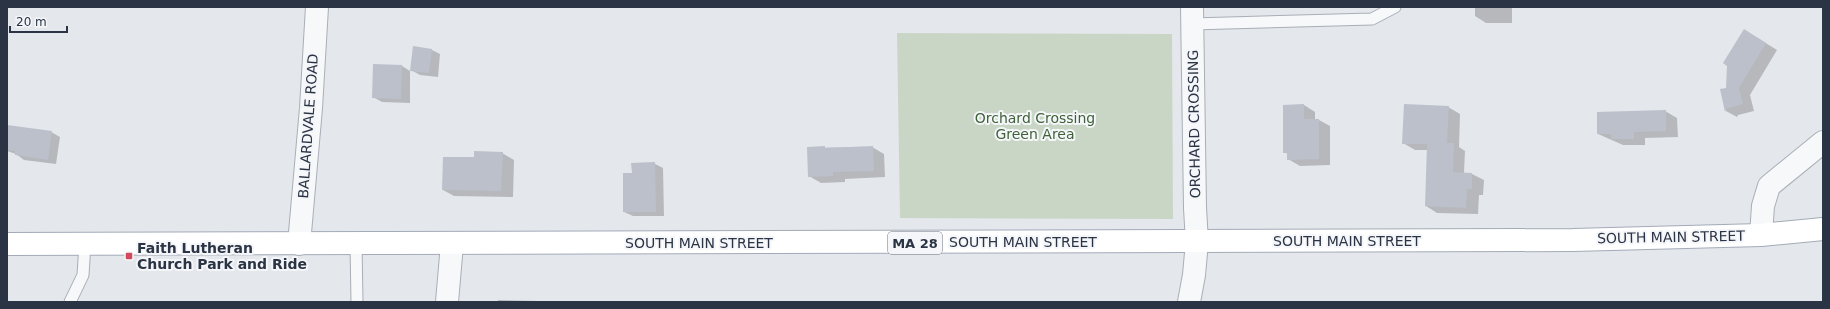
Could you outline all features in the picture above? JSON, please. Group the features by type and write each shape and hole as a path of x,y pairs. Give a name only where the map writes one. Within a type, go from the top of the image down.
{"main road":[{"name":"SOUTH MAIN STREET","path":"7,244 1565,240 1761,235 1823,229"}],"street":[{"name":"BALLARDVALE ROAD","path":"299,244 317,7"},
{"name":"ORCHARD CROSSING","path":"1189,302 1194,275 1196,242 1192,16"},
{"path":"1761,235 1763,206 1769,186 1823,142"},
{"path":"447,302 452,244"}],"lane":[{"path":"1192,16 1372,19 1385,14 1396,7"},
{"path":"70,302 83,275 85,244"},
{"path":"356,244 357,302"}],"green space":[{"name":"Orchard Crossing Green Area","path":"897,33 1172,34 1173,219 900,218"}],"building":[{"path":"1744,29 1766,43 1739,88 1743,104 1726,109 1725,112 1720,89 1726,88 1727,66 1723,63"},
{"path":"413,46 432,49 429,73 410,71"},
{"path":"373,64 402,65 401,99 372,98"},
{"path":"1304,104 1304,119 1319,119 1319,159 1287,160 1287,153 1283,153 1283,105"},
{"path":"1404,104 1449,106 1447,143 1454,143 1453,172 1472,173 1472,189 1467,189 1466,208 1425,206 1427,144 1402,144"},
{"path":"1666,110 1666,131 1634,132 1634,139 1611,139 1611,134 1597,134 1597,112"},
{"path":"7,125 52,131 48,160 15,155 15,151 7,150"},
{"path":"825,146 825,148 873,146 874,171 833,172 833,176 808,177 807,147"},
{"path":"474,151 503,152 501,191 442,190 443,157 474,157"},
{"path":"655,162 656,212 623,212 623,173 632,173 631,163"}],"place":[{"name":"Faith Lutheran Church Park and Ride","path":"129,256"}]}
